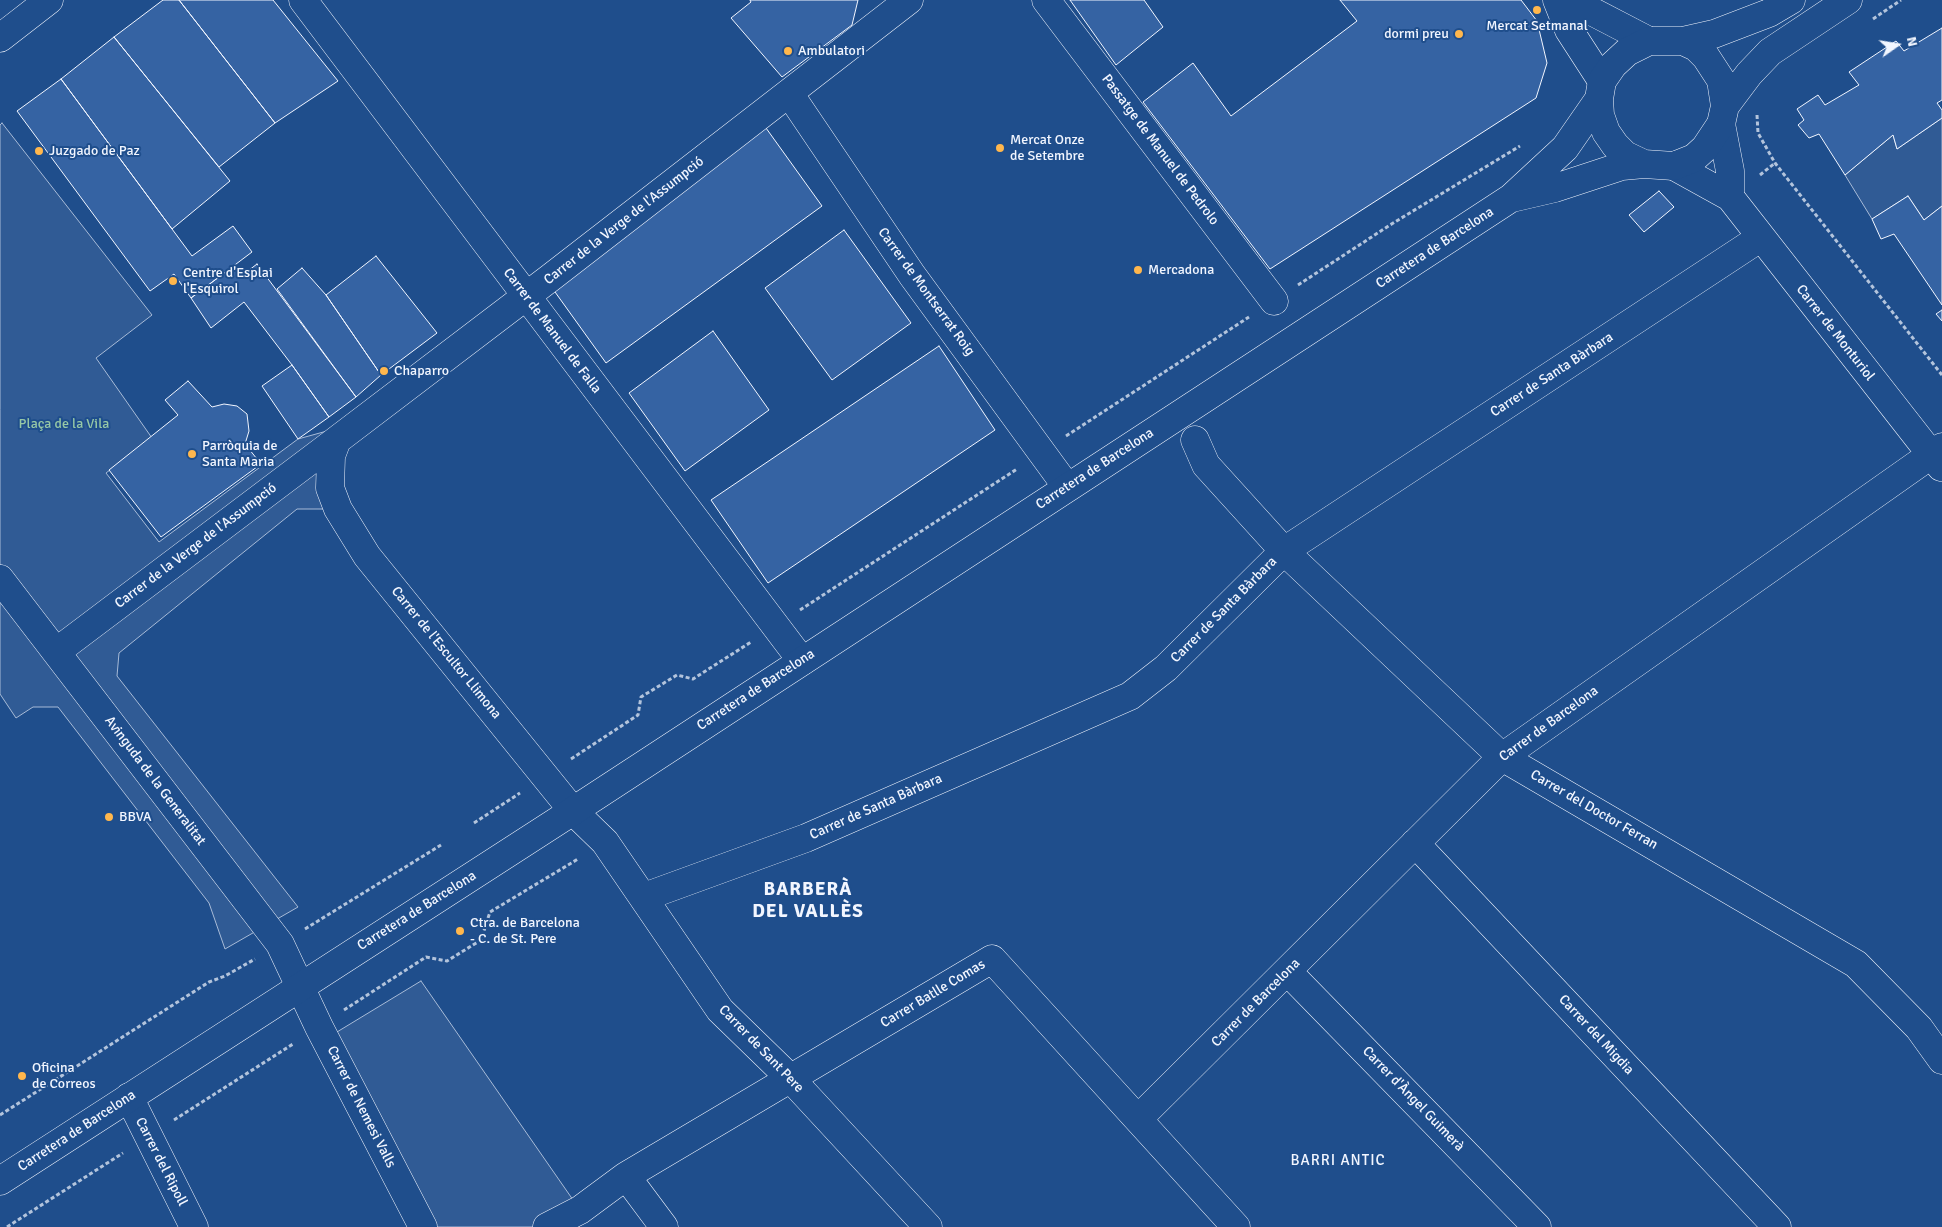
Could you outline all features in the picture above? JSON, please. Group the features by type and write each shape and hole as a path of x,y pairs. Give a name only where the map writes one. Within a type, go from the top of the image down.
{"street":[{"path":"0,38 49,0"},
{"name":"Carrer de Manuel de Falla","path":"304,0 802,661"},
{"name":"Carrer de la Verge de l'Assumpció","path":"56,652 526,297 789,93 878,9 909,0"},
{"name":"Passatge de Manuel de Pedrolo","path":"1046,0 1274,301"},
{"path":"1557,0 1569,30 1600,90 1600,115 1606,132 1625,155 1644,164"},
{"path":"1570,0 1649,41"},
{"path":"1511,198 1565,148 1613,65 1627,52 1649,41 1683,40 1714,34 1753,20 1791,0"},
{"path":"1511,198 1555,188 1622,166 1644,164 1674,166 1694,158 1705,148 1749,74 1770,52 1848,0"},
{"path":"1683,40 1696,47 1715,68 1721,80 1730,171 1730,197"},
{"name":"Carrer de Montserrat Roig","path":"789,93 912,276 1067,487"},
{"name":"Carrer de Monturiol","path":"1674,166 1730,197 1760,238 1938,456"},
{"name":"Carretera de Barcelona","path":"0,1181 573,811 1511,198"},
{"name":"Carrer de Santa Bàrbara","path":"644,897 806,838 1130,696 1166,668 1284,551 1760,238"},
{"name":"Carrer de l'Escultor Llimona","path":"337,440 331,456 330,488 338,509 367,556 573,811"},
{"name":"Carrer del Doctor Ferran","path":"1195,440 1206,465 1284,551 1502,757 1856,964 1919,1028 1942,1060"},
{"name":"Carrer de Barcelona","path":"1138,1119 1288,972 1414,843 1502,757 1938,456"},
{"name":"Avinguda de la Generalitat","path":"5,597 56,652 280,944 300,987"},
{"name":"Carrer de Sant Pere","path":"573,811 605,842 720,1010 790,1078 928,1227"},
{"name":"Carrer del Migdia","path":"1414,843 1777,1227"},
{"name":"Carrer Batlle Comas","path":"790,1078 992,959 1138,1119"},
{"name":"Carrer d'Àngel Guimerà","path":"1288,972 1537,1227"},
{"name":"Carrer de Nemesi Valls","path":"300,987 423,1227"},
{"path":"548,1227 580,1210 626,1176 790,1078"},
{"name":"Carrer del Ripoll","path":"129,1098 194,1227"},
{"path":"1138,1119 1236,1227"},
{"path":"626,1176 664,1227"}],"path":[{"path":"1758,108 1758,133 1775,163 1942,375"},
{"path":"474,823 638,715 641,697 677,675 693,679 1390,225 1523,145"},
{"path":"0,1115 209,982 225,976 280,944 441,845"}],"shaded area":[{"path":"1942,118 1942,206 1924,220 1908,196 1872,219 1845,175 1893,135 1897,149"},
{"path":"2,123 152,315 96,358 152,438 106,473 159,542 298,439 327,431 338,509 297,509 119,653 117,676 298,907 225,949 209,903 58,707 33,707 16,718 0,694 0,125"},
{"path":"421,981 580,1210 587,1221 578,1227 434,1227 332,1035"}],"building":[{"path":"163,0 179,0 275,123 219,167 114,37"},
{"path":"179,0 273,0 338,81 275,123"},
{"name":"Ambulatori","path":"750,0 858,0 852,25 782,77 731,18 751,2"},
{"path":"1070,0 1144,0 1163,27 1116,65"},
{"path":"1340,0 1521,0 1537,21 1547,63 1536,98 1270,269 1143,102 1193,63 1231,116 1357,21"},
{"path":"1942,28 1942,100 1937,103 1942,110 1942,118 1897,149 1893,135 1845,175 1819,134 1809,138 1798,125 1804,120 1797,109 1818,95 1825,105 1859,85 1849,72 1896,41 1904,51"},
{"path":"114,37 230,181 172,229 61,79"},
{"path":"61,79 192,256 233,226 252,252 191,298 174,274 150,291 17,111"},
{"path":"766,128 822,206 606,363 550,285"},
{"path":"1659,191 1674,207 1644,232 1629,215"},
{"path":"1908,196 1924,220 1942,206 1942,305 1894,234 1881,239 1872,219"},
{"path":"844,230 911,323 832,380 765,288"},
{"path":"376,256 437,333 381,375 326,295"},
{"path":"257,264 356,397 329,417 244,302 211,328 191,298 235,265 244,274"},
{"path":"302,268 326,295 381,375 356,397 277,289"},
{"path":"1942,310 1942,321 1936,314"},
{"path":"713,331 769,410 685,471 629,393"},
{"path":"939,346 995,430 768,583 711,500"},
{"path":"292,365 329,417 298,439 262,386"},
{"name":"Parròquia de Santa Maria","path":"188,381 212,407 224,404 237,406 247,414 249,431 245,444 261,464 161,537 109,470 178,415 165,400"}],"place":[{"name":"Mercat Setmanal","path":"1537,10"},
{"name":"dormi preu","path":"1459,34"},
{"name":"Ambulatori","path":"788,51"},
{"name":"Mercat Onze de Setembre","path":"1000,148"},
{"name":"Juzgado de Paz","path":"39,151"},
{"name":"Mercadona","path":"1138,270"},
{"name":"Centre d'Esplai l'Esquirol","path":"173,281"},
{"name":"Chaparro","path":"384,371"},
{"name":"Parròquia de Santa Maria","path":"192,454"},
{"name":"BBVA","path":"109,817"},
{"name":"Ctra. de Barcelona - C. de St. Pere","path":"460,931"},
{"name":"Oficina de Correos","path":"22,1076"}],"district":[{"name":"BARBERÀ DEL VALLÈS","path":"808,901"},
{"name":"BARRI ANTIC","path":"1338,1161"}],"park label":[{"name":"Plaça de la Vila","path":"64,424"}]}
